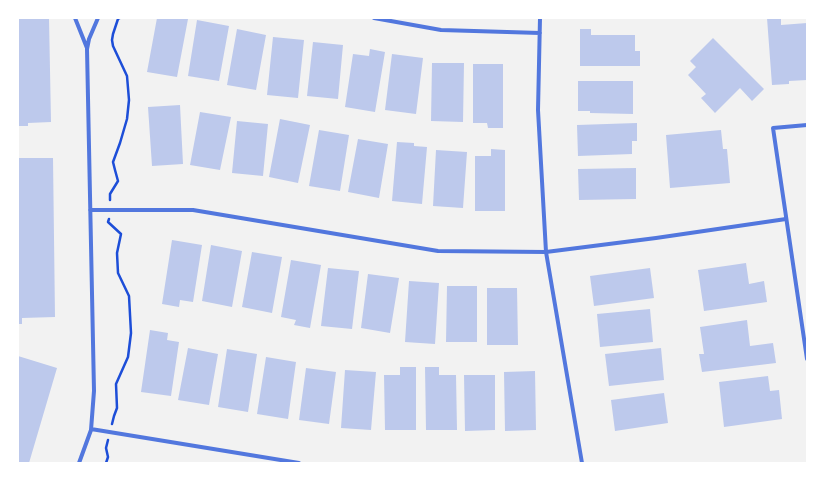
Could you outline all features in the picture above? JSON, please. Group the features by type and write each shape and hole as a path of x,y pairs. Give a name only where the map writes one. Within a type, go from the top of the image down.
{"street":[{"path":"75,18 87,49"},
{"path":"79,463 91,429 94,391 87,49 89,39 98,18"},
{"path":"374,18 441,30 540,33"},
{"path":"540,18 538,110 546,252 582,463"},
{"path":"807,125 773,128 807,359"},
{"path":"90,210 193,210 438,250 546,252 786,219"},
{"path":"91,429 299,463"}],"path":[{"path":"110,201 110,194 118,181 113,162 127,118 129,100 127,76 112,46 113,34 120,18"},
{"path":"109,215 108,222 121,234 117,253 118,273 129,296 131,334 128,357 116,384 117,408 111,428"},
{"path":"106,463 108,457 106,448 109,435"}],"building":[{"path":"18,18 49,18 51,122 28,123 28,126 18,126"},
{"path":"157,18 188,19 177,77 147,72"},
{"path":"767,18 781,18 781,25 807,23 807,80 789,81 789,84 772,85"},
{"path":"197,20 229,26 219,81 188,76"},
{"path":"237,29 266,35 256,90 227,85"},
{"path":"580,29 591,29 591,35 635,35 635,51 640,51 640,66 580,66"},
{"path":"273,37 304,40 298,98 267,95"},
{"path":"713,38 764,89 752,101 740,88 715,113 701,98 706,94 688,75 696,67 690,61"},
{"path":"313,42 343,45 338,99 307,96"},
{"path":"370,49 385,52 375,112 345,107 353,54 369,56"},
{"path":"392,54 423,58 416,114 385,110"},
{"path":"432,63 464,63 463,122 431,121"},
{"path":"473,64 503,64 503,128 488,128 487,123 473,123"},
{"path":"578,81 633,81 633,114 590,113 590,111 578,111"},
{"path":"180,105 183,164 152,166 148,107"},
{"path":"200,112 231,117 220,170 190,165"},
{"path":"280,119 310,125 298,183 269,177"},
{"path":"237,121 268,124 263,176 232,173"},
{"path":"637,123 637,141 632,141 632,154 578,156 577,125"},
{"path":"319,130 349,135 340,191 309,186"},
{"path":"721,130 723,149 727,149 730,183 670,188 666,135"},
{"path":"358,139 388,144 379,198 348,192"},
{"path":"397,142 414,143 414,146 427,147 422,204 392,201"},
{"path":"491,149 505,150 505,211 475,211 475,156 491,156"},
{"path":"436,150 467,152 463,208 433,206"},
{"path":"18,158 53,158 55,317 22,318 22,324 18,324"},
{"path":"636,168 636,199 579,200 578,169"},
{"path":"172,240 202,245 193,302 180,300 179,307 162,304"},
{"path":"211,245 242,251 232,307 202,301"},
{"path":"252,252 282,257 272,313 242,307"},
{"path":"291,260 321,265 310,328 294,325 296,320 281,317"},
{"path":"746,263 749,284 764,281 767,302 704,311 698,270"},
{"path":"328,268 359,271 352,329 321,326"},
{"path":"650,268 654,298 594,306 590,276"},
{"path":"368,274 399,278 390,333 361,328"},
{"path":"409,281 439,283 435,344 405,342"},
{"path":"447,286 477,286 477,342 446,342"},
{"path":"487,288 517,288 518,345 487,345"},
{"path":"650,309 653,342 600,347 597,314"},
{"path":"747,320 750,346 773,343 776,363 702,372 699,354 704,354 700,327"},
{"path":"150,330 168,333 167,340 179,342 171,396 141,392"},
{"path":"188,348 218,354 209,405 178,400"},
{"path":"661,348 664,380 609,386 605,354"},
{"path":"227,349 257,354 248,412 218,407"},
{"path":"18,356 57,368 29,463 18,463"},
{"path":"266,357 296,362 288,419 257,414"},
{"path":"400,367 416,367 416,430 385,430 384,375 400,375"},
{"path":"425,367 439,367 439,375 456,375 457,430 426,430"},
{"path":"306,368 336,372 329,424 299,420"},
{"path":"345,370 376,372 371,430 341,428"},
{"path":"535,371 536,430 505,431 504,372"},
{"path":"464,375 495,375 495,430 465,431"},
{"path":"768,376 770,391 779,390 782,419 724,427 719,382"},
{"path":"664,393 668,423 615,431 611,400"}]}
